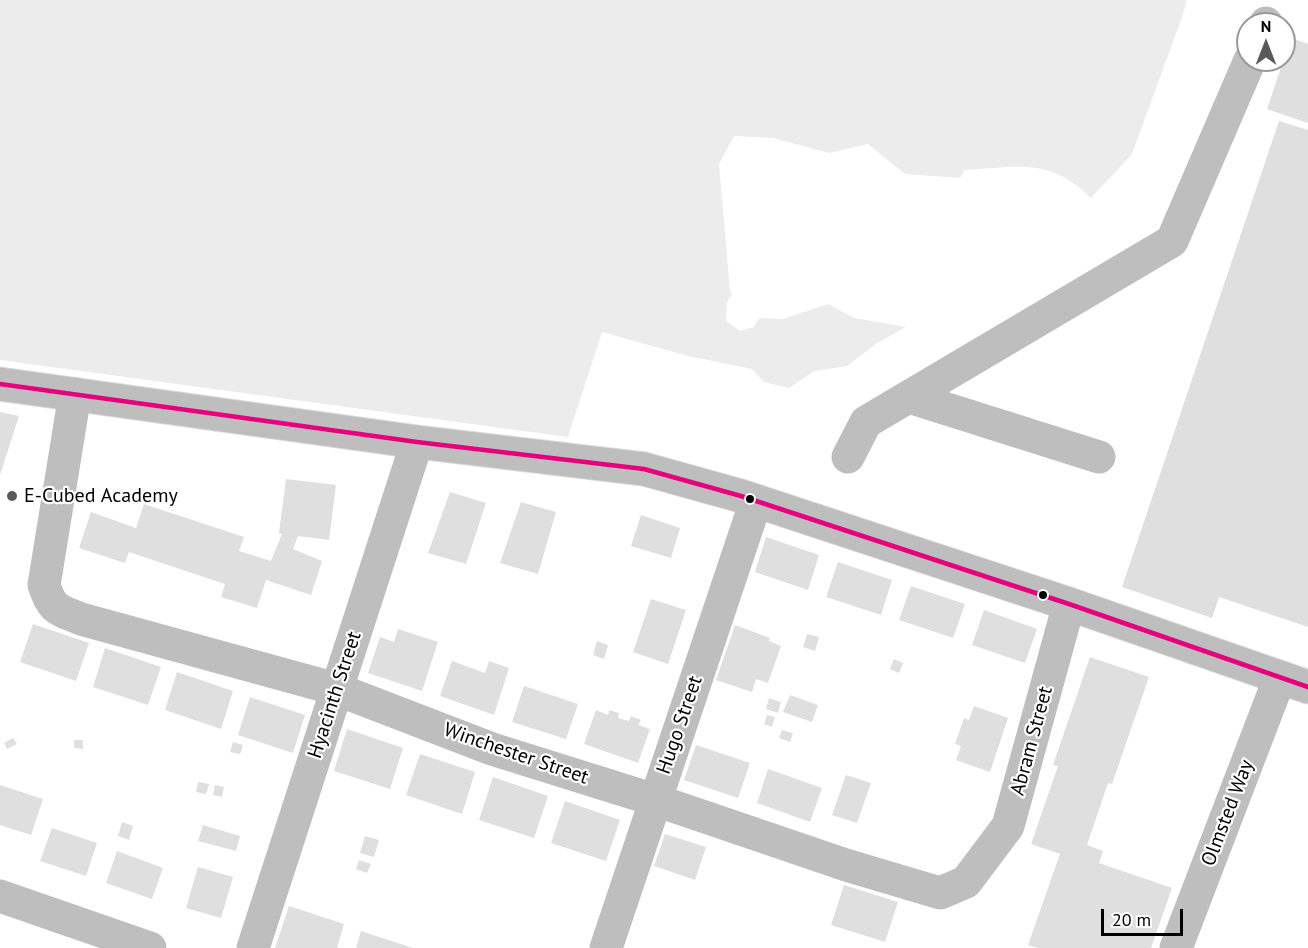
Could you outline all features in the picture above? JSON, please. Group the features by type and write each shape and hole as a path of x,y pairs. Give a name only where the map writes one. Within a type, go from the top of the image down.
{"street":[{"path":"848,457 866,422 1172,242 1245,72"},
{"path":"0,384 417,442 644,469 756,501 1069,604 1294,682"},
{"name":"Winchester Street","path":"75,394 44,585 50,602 58,609 81,620 336,689 492,749 655,800 846,865 940,893 966,882 977,868"},
{"path":"909,397 1099,457"},
{"name":"Hyacinth Street","path":"253,948 417,442"},
{"name":"Hugo Street","path":"606,948 756,501"},
{"name":"Abram Street","path":"977,868 1008,826 1069,604"},
{"name":"Olmsted Way","path":"1176,948 1294,682"},
{"path":"0,896 150,948"}],"shaded area":[{"path":"0,0 1187,0 1132,154 1091,198 1076,185 1047,170 1017,167 965,170 960,178 905,174 868,144 829,153 773,138 734,136 719,164 732,293 727,302 726,321 740,331 754,327 759,318 783,319 828,304 854,318 906,327 877,343 847,366 814,371 789,388 764,382 752,369 688,356 602,332 568,437 0,360"}],"building":[{"path":"1296,40 1308,44 1308,123 1267,109 1280,72 1296,72"},
{"path":"1279,121 1308,130 1308,627 1219,597 1212,618 1122,587"},
{"path":"0,412 19,416 0,475"},
{"path":"286,479 336,485 329,540 298,536 293,549 322,561 311,595 266,580 257,608 221,597 225,584 129,552 125,563 79,548 91,512 136,528 144,504 244,537 239,551 271,561 282,534 279,533"},
{"path":"450,492 486,503 466,564 428,553"},
{"path":"521,502 556,512 538,574 500,563"},
{"path":"641,515 680,528 671,558 631,546"},
{"path":"766,537 819,555 808,590 755,572"},
{"path":"838,562 892,580 881,615 826,597"},
{"path":"911,586 965,604 953,638 899,620"},
{"path":"651,599 686,610 668,664 633,652"},
{"path":"984,610 1037,629 1025,663 972,645"},
{"path":"33,624 89,643 76,681 20,662"},
{"path":"735,625 770,638 769,641 781,646 768,683 756,679 752,692 716,680"},
{"path":"398,629 438,642 422,691 368,673 380,637 394,642"},
{"path":"807,634 819,637 815,651 803,647"},
{"path":"597,641 608,645 604,659 593,655"},
{"path":"105,648 161,667 148,705 93,687"},
{"path":"1090,657 1149,677 1112,784 1108,783 1087,845 1103,851 1099,863 1172,888 1151,948 1038,948 1028,945 1060,854 1031,844 1058,766 1053,765"},
{"path":"894,659 903,663 899,673 890,669"},
{"path":"452,661 485,673 489,661 509,668 494,715 440,696"},
{"path":"177,672 233,691 221,729 165,710"},
{"path":"524,686 578,704 566,739 512,722"},
{"path":"790,695 818,705 812,722 783,712"},
{"path":"250,697 305,715 293,753 238,735"},
{"path":"769,698 781,702 778,713 766,709"},
{"path":"974,706 1008,718 990,772 956,760 961,746 955,744 964,718 969,720"},
{"path":"596,710 608,715 609,710 619,713 618,718 629,721 631,716 641,720 638,725 650,729 638,763 584,744"},
{"path":"767,715 775,717 772,727 764,724"},
{"path":"347,729 403,748 390,789 334,771"},
{"path":"782,730 793,733 790,742 779,738"},
{"path":"13,738 17,744 7,749 4,743"},
{"path":"74,740 83,740 83,749 74,748"},
{"path":"233,742 243,745 240,754 230,752"},
{"path":"696,745 750,763 738,798 684,780"},
{"path":"420,754 475,772 462,814 406,795"},
{"path":"768,769 822,788 810,822 757,803"},
{"path":"846,775 871,783 857,823 832,815"},
{"path":"493,777 548,796 534,838 479,820"},
{"path":"198,782 209,784 206,794 196,792"},
{"path":"0,785 43,799 31,835 0,825"},
{"path":"215,785 224,787 222,797 213,795"},
{"path":"565,801 620,820 606,861 551,843"},
{"path":"122,822 133,826 129,840 118,836"},
{"path":"203,825 240,836 236,851 198,841"},
{"path":"52,828 97,843 86,876 40,861"},
{"path":"665,834 706,847 695,880 654,866"},
{"path":"365,836 379,840 374,857 360,853"},
{"path":"117,851 163,868 152,899 106,883"},
{"path":"359,860 371,864 367,873 356,869"},
{"path":"198,867 233,877 221,918 186,908"},
{"path":"844,885 898,902 885,942 831,925"},
{"path":"289,906 344,924 337,948 275,948"},
{"path":"361,931 413,948 356,948"}],"transit line":[{"path":"0,384 417,442 644,469 741,496 1069,604 1308,687"}],"place":[{"name":"E-Cubed Academy","path":"12,496"}]}
